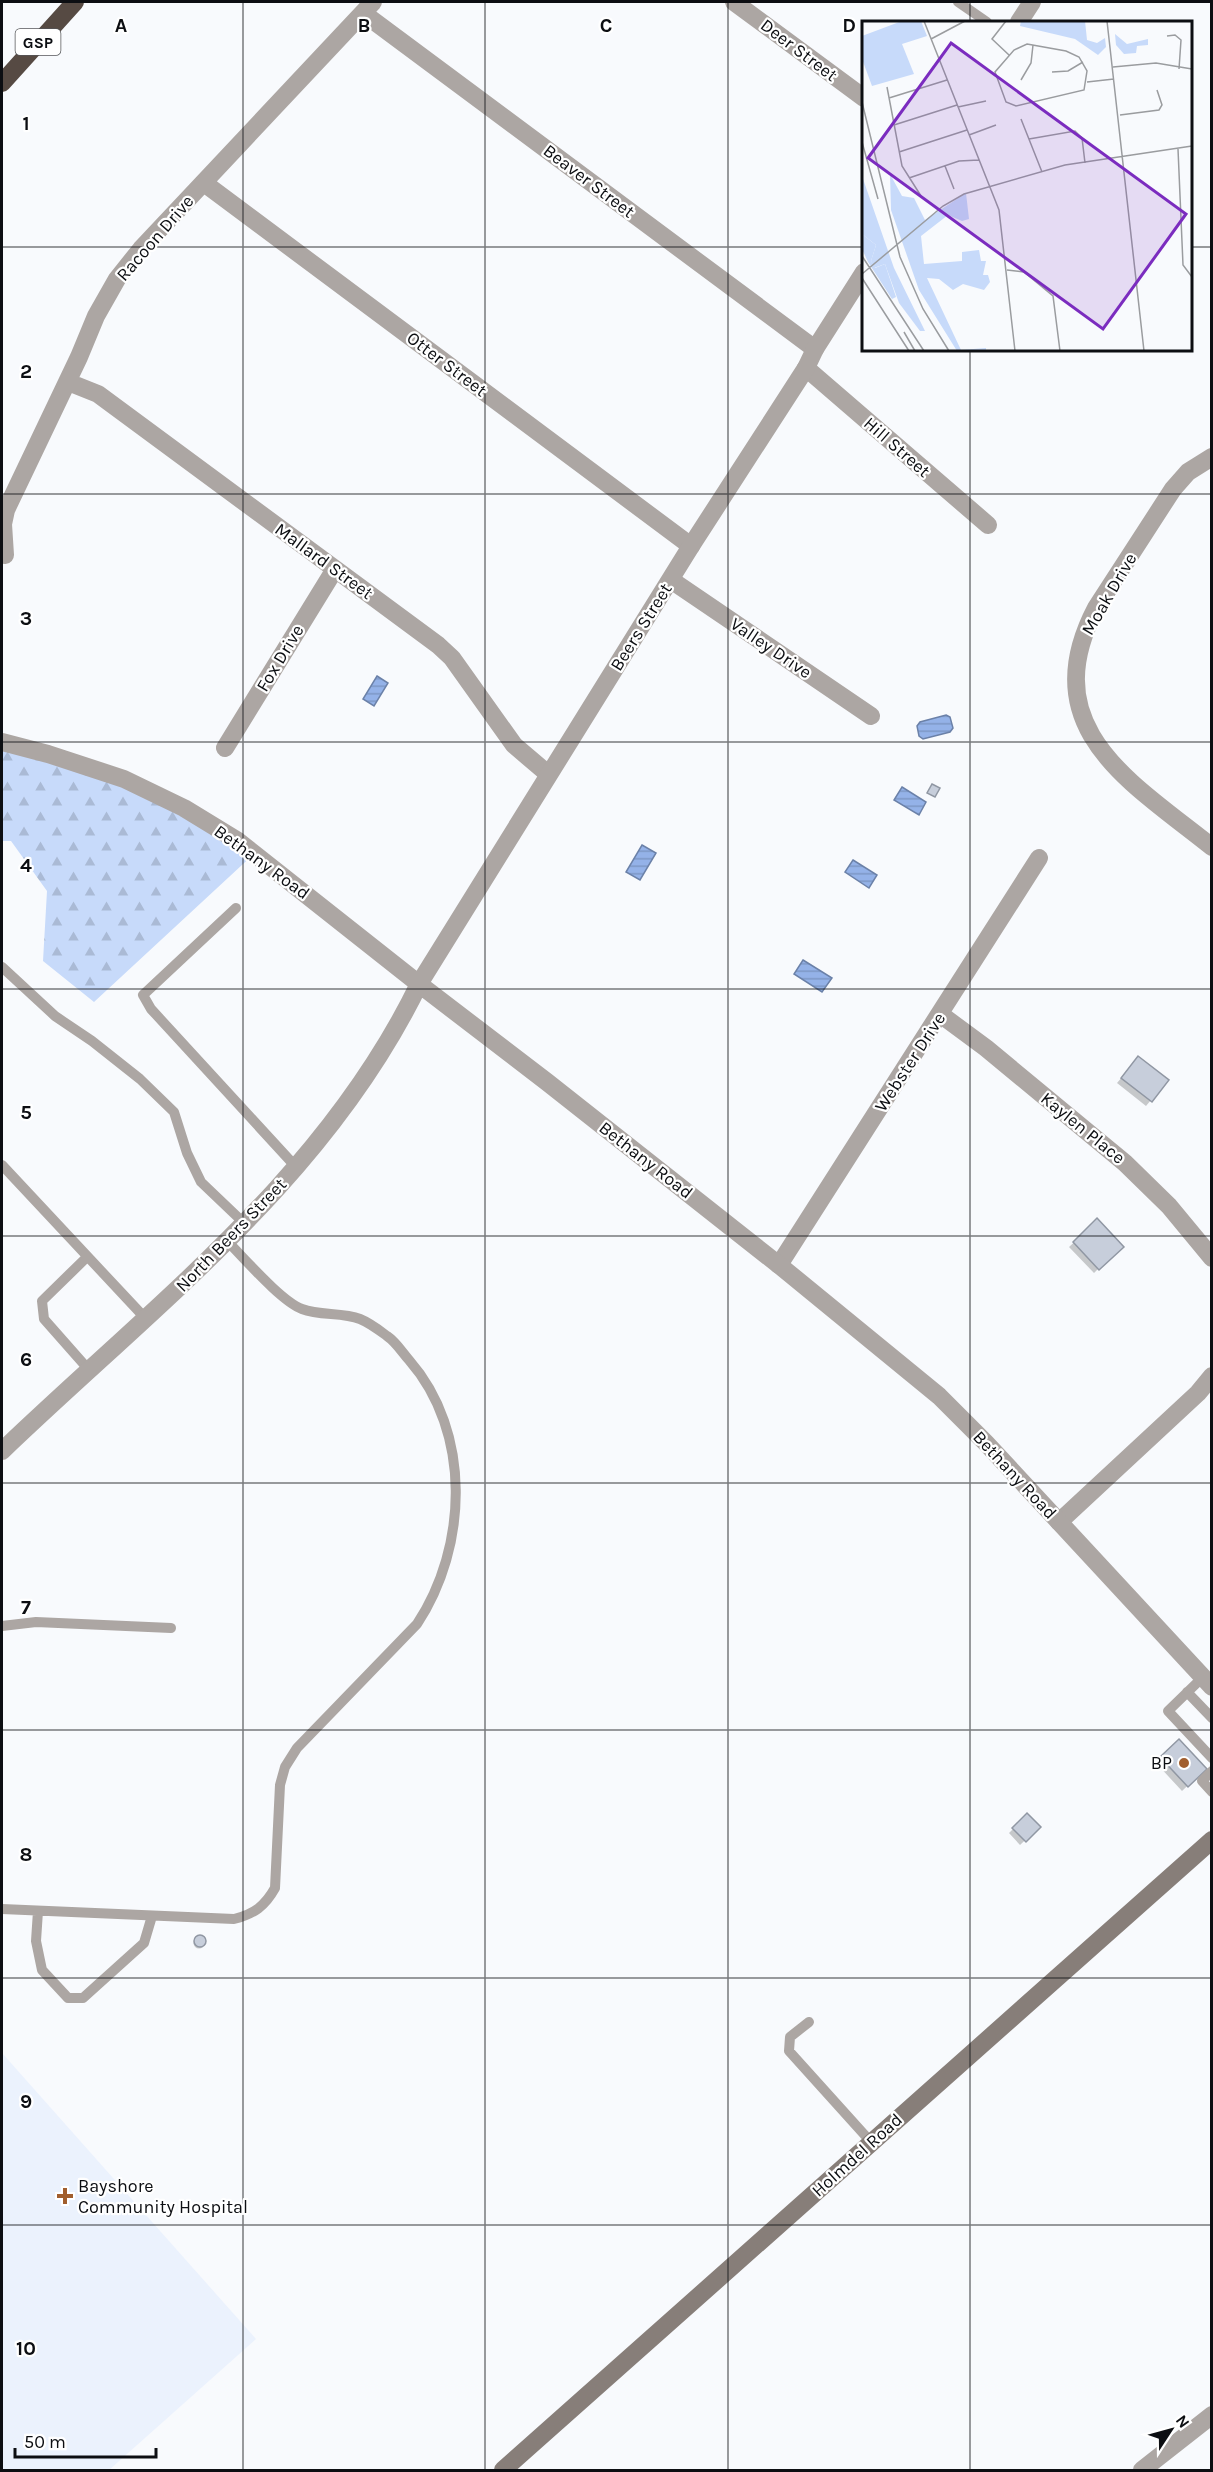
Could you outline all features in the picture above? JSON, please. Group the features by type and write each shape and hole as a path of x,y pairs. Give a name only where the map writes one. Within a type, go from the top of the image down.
{"highway":[{"name":"GSP","path":"2,83 75,2"}],"main road":[{"name":"Holmdel Road","path":"502,2470 1212,1840"}],"street":[{"name":"Deer Street","path":"734,2 862,98"},
{"path":"1020,21 1032,2"},
{"name":"Racoon Drive","path":"5,555 3,524 6,510 68,382 96,316 117,279 141,249 368,7"},
{"name":"Beaver Street","path":"368,7 815,349"},
{"name":"Otter Street","path":"204,183 691,546"},
{"name":"Beers Street","path":"419,984 548,774 806,368 815,349 862,275"},
{"name":"Hill Street","path":"806,368 988,525"},
{"name":"Mallard Street","path":"68,382 98,394 438,645 452,658 514,745 548,774"},
{"name":"Moak Drive","path":"1212,457 1188,472 1173,489 1096,608 1080,647 1077,683 1083,718 1095,744 1108,761 1212,847"},
{"name":"Fox Drive","path":"225,748 335,569"},
{"name":"Valley Drive","path":"671,580 871,716"},
{"name":"Bethany Road","path":"2,742 85,765 124,779 184,808 238,841 547,1082 779,1265 939,1396 1207,1682"},
{"name":"Webster Drive","path":"779,1265 1039,858"},
{"name":"North Beers Street","path":"2,1451 228,1242 296,1167 337,1117 401,1020 419,984"},
{"name":"Kaylen Place","path":"940,1014 986,1048 1125,1163 1169,1206 1212,1258"},
{"path":"1059,1522 1198,1393 1212,1376"},
{"path":"1142,2470 1212,2415"}],"lane":[{"path":"958,2 986,21"},
{"path":"236,908 143,995 151,1009 296,1167"},
{"path":"2,967 55,1016 92,1041 140,1079 174,1112 187,1153 201,1182 245,1224"},
{"path":"2,1165 146,1319"},
{"path":"2,1909 234,1919 246,1916 267,1902 275,1888 280,1785 285,1767 297,1748 417,1624 440,1582 454,1521 457,1496 449,1435 428,1385 390,1338 359,1318 312,1312 290,1302 228,1242"},
{"path":"87,1257 42,1302 44,1319 89,1370"},
{"path":"2,1626 36,1622 171,1628"},
{"path":"1207,1682 1187,1692 1168,1711 1212,1758"},
{"path":"1187,1692 1212,1718"},
{"path":"1212,1771 1202,1781 1212,1792"},
{"path":"38,1911 36,1941 42,1970 68,1998 84,1998 144,1943 152,1916"},
{"path":"808,2022 790,2037 789,2050 871,2142"}],"shaded area":[{"name":"Bayshore Community Hospital","path":"2,2053 256,2339 109,2470 2,2470"}],"green space":[{"path":"2,740 107,767 256,852 94,1002 43,961 47,891 11,841 2,841"}],"water":[{"path":"377,676 388,683 374,706 363,699"},
{"path":"946,715 950,717 953,728 950,732 923,739 919,736 917,726 920,722"},
{"path":"902,787 926,802 919,815 894,800"},
{"path":"642,845 656,853 640,880 626,872"},
{"path":"853,860 877,875 869,888 845,872"},
{"path":"803,960 832,978 822,992 794,974"}],"building":[{"path":"932,784 940,788 935,797 927,793"},
{"path":"1138,1056 1169,1080 1152,1102 1121,1078"},
{"path":"1097,1218 1124,1247 1099,1270 1073,1242"},
{"name":"BP","path":"1179,1739 1207,1769 1188,1787 1160,1757"},
{"path":"1027,1813 1041,1827 1026,1842 1012,1828"},
{"path":"202,1935 206,1941 202,1947 198,1947 194,1939"}],"place":[{"name":"BP","path":"1184,1763"},
{"name":"Bayshore Community Hospital","path":"65,2196"}]}
